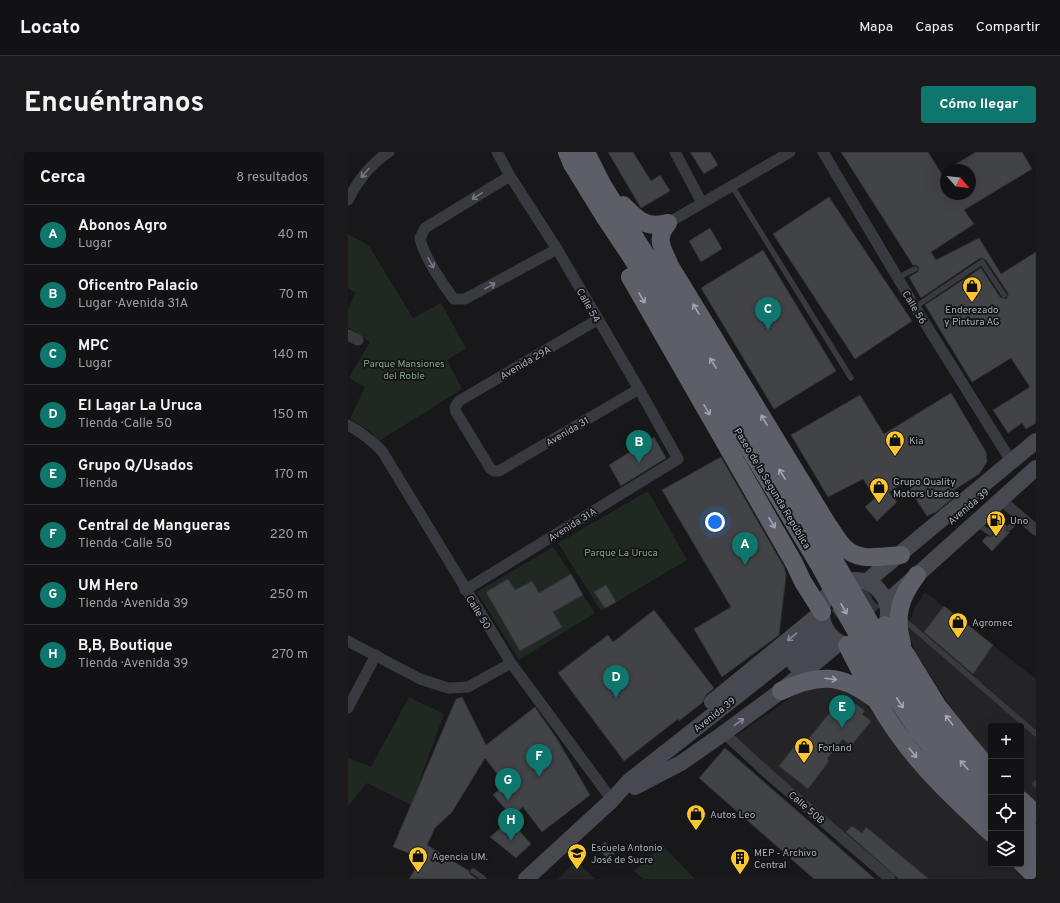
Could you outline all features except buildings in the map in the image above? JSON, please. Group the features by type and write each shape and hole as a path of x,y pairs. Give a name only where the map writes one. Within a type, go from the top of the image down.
{"highway":[{"name":"Paseo de la Segunda República","path":"586,152 602,184 620,211 825,559"},
{"name":"Paseo de la Segunda República","path":"569,158 719,398 825,559 929,722 950,750 988,790"},
{"path":"569,158 599,224 794,563 803,582 822,612"},
{"path":"602,184 628,211 643,222 657,226 668,223"},
{"path":"620,211 670,266"},
{"path":"668,223 661,235 660,241 670,266 828,525 843,546 850,552 863,557 874,558 901,554"},
{"path":"828,525 880,596 892,663 937,705 988,767"},
{"path":"880,596 901,601 908,587 917,575"},
{"path":"832,640 901,738 927,770 989,831"},
{"name":"Paseo de la Segunda República","path":"892,663 918,731 962,786 988,811"},
{"path":"781,691 812,679 829,678 861,688 874,698"},
{"path":"1024,803 1036,814"},
{"path":"1024,825 1036,836"},
{"path":"1024,845 1036,857"},
{"path":"1024,865 1036,877"}],"main road":[{"path":"832,640 856,646 870,642 881,633 880,596 901,554 1036,440"},
{"name":"Avenida 39","path":"880,596 1036,448"},
{"name":"Avenida 39","path":"880,596 1036,458"},
{"path":"917,575 1036,468"},
{"path":"832,640 832,637 826,630 822,612 824,600 830,591 839,584 850,581 880,596"},
{"path":"632,784 662,743 822,612"},
{"path":"632,784 681,763 724,733 781,691 832,640"},
{"name":"Avenida 39","path":"526,879 612,800 632,784 832,640"}],"street":[{"path":"348,200 357,181 377,159 388,152"},
{"name":"Calle 54","path":"497,152 510,176 557,249 678,459"},
{"path":"675,152 702,203"},
{"path":"668,223 790,152"},
{"name":"Calle 56","path":"823,152 897,278 1011,461"},
{"path":"510,176 425,228 420,238 422,247 448,291 454,300 465,299 557,249"},
{"name":"Avenida 29A","path":"494,471 490,468 456,412 455,407 459,401 597,320"},
{"name":"Avenida 31","path":"494,471 499,471 639,389"},
{"name":"Calle 50","path":"348,425 362,433 382,451 465,590 511,663 612,800"},
{"name":"Avenida 31A","path":"465,590 678,459"},
{"path":"1001,500 1036,530"},
{"path":"348,641 420,679 448,688 468,687 511,663"},
{"path":"348,708 376,655"},
{"name":"Calle 50B","path":"724,733 766,772 890,879"}],"lane":[{"path":"732,186 851,378"},
{"path":"915,307 982,262 1004,295"},
{"path":"897,278 915,269"},
{"path":"1009,528 1020,517"},
{"path":"976,522 990,533"},
{"path":"880,596 1036,734"},
{"path":"473,871 484,879"}],"shaded area":[{"path":"925,592 1036,679 1036,807 1024,797 1024,723 988,723 988,755 960,722 915,651 907,631 914,609"},
{"path":"831,684 862,699 923,777 988,840 988,867 1015,867 1027,879 897,879 809,807 735,737 803,689"},
{"name":"Escuela Antonio José de Sucre","path":"576,861 595,879 558,879"}],"green space":[{"name":"Parque Mansiones del Roble","path":"348,234 369,246 413,318 441,303 466,348 447,360 462,389 379,441 370,431 350,419 365,387 349,378 370,342 348,327 348,309 356,293 348,288"},
{"name":"Parque La Uruca","path":"648,491 687,560 601,611 558,543"},
{"path":"553,547 571,574 539,593 532,581 515,590 508,579 487,592 520,651 562,627 553,612 583,595 595,613 519,660 477,592"},
{"path":"409,697 444,714 411,805 367,783 348,806 348,758 371,767"},
{"path":"662,845 695,879 643,879 634,871"}],"tunnel":[{"path":"818,632 881,580"},
{"path":"825,642 857,617 888,589"}],"place":[{"name":"Enderezado y Pintura AG","path":"972,303"},
{"name":"MPC","path":"768,330"},
{"name":"Kia","path":"895,457"},
{"name":"Oficentro Palacio","path":"639,463"},
{"name":"Grupo Quality Motors Usados","path":"879,504"},
{"name":"Uno","path":"996,537"},
{"name":"Abonos Agro","path":"745,565"},
{"name":"Agromec","path":"958,639"},
{"name":"El Lagar La Uruca","path":"616,698"},
{"name":"Grupo Q/Usados","path":"842,728"},
{"name":"Forland","path":"804,764"},
{"name":"Central de Mangueras","path":"539,777"},
{"name":"UM Hero","path":"508,801"},
{"name":"Autos Leo","path":"696,831"},
{"name":"B,B, Boutique","path":"511,841"},
{"name":"Escuela Antonio José de Sucre","path":"577,870"},
{"name":"Agencia UM.","path":"418,873"},
{"name":"MEP - Archivo Central","path":"740,875"}]}
